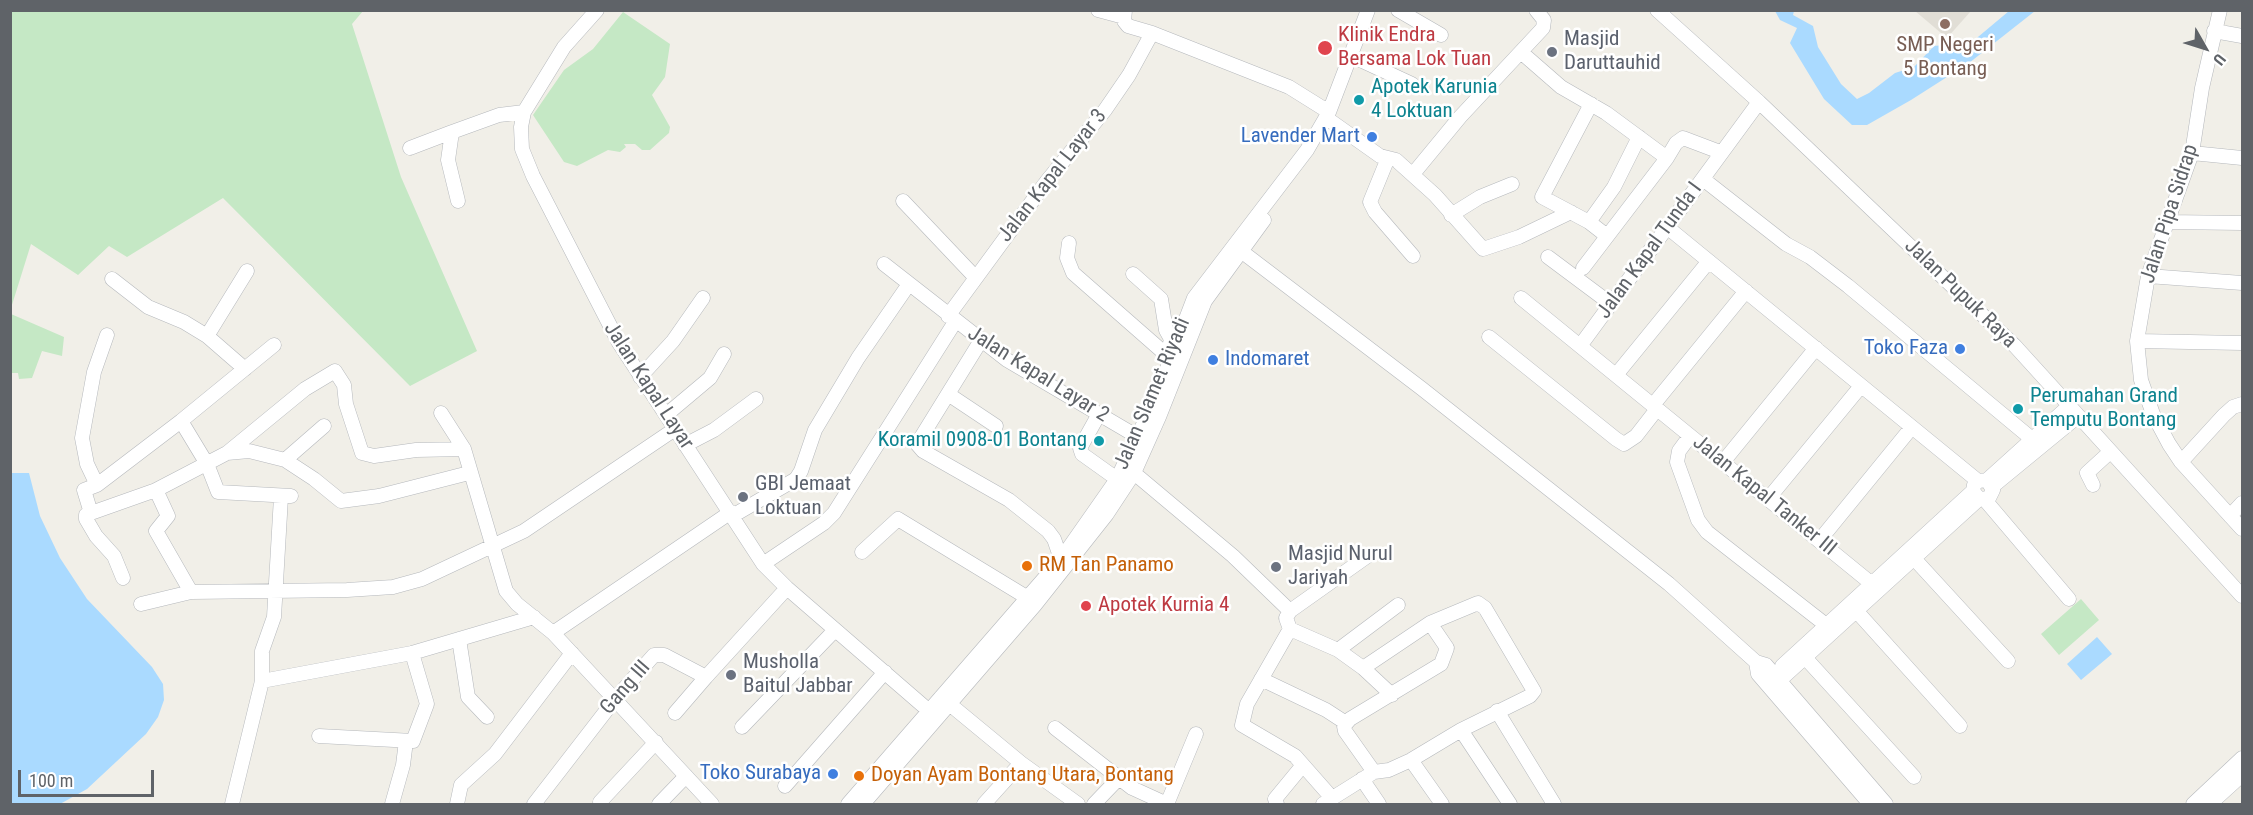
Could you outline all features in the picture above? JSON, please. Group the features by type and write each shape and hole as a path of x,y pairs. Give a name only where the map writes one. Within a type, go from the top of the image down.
{"street":[{"name":"Jalan Kapal Layar","path":"597,10 564,47 524,112 520,127 522,149 533,176 602,313 640,377 733,514 763,564 787,588 928,710"},
{"path":"1098,10 1124,14 1125,24 1128,27 1152,33 1289,87 1380,156 1396,160 1413,174 1481,247 1487,250 1571,212"},
{"name":"Jalan Slamet Riyadi","path":"848,804 928,710 944,699 1049,588 1102,511 1138,437 1194,298 1206,279 1290,175 1330,117 1368,10"},
{"name":"Jalan Slamet Riyadi","path":"862,804 944,699 1134,473 1174,383 1196,320 1215,284 1296,177 1330,117 1358,59 1376,10"},
{"path":"1398,10 1441,35"},
{"path":"1413,174 1460,117 1522,53 1544,25 1536,10"},
{"name":"Jalan Pupuk Raya","path":"1657,10 1760,102 2015,346 2242,596"},
{"name":"Jalan Pipa Sidrap","path":"2220,10 2214,31 2192,153 2148,276 2137,341 2141,380 2153,414 2181,462 2242,529"},
{"path":"2214,31 2242,36"},
{"name":"Jalan Kapal Layar 3","path":"763,564 824,523 834,513 975,277 1105,110 1129,75 1152,33"},
{"path":"1522,53 1561,87 1591,104 1667,158"},
{"path":"1358,59 1412,84"},
{"name":"Jalan Kapal Tunda I","path":"1580,346 1719,154 1760,102"},
{"path":"1591,104 1542,195 1544,199 1589,222 1607,236"},
{"path":"410,148 499,115 524,112"},
{"path":"452,132 448,160 458,201"},
{"path":"1589,222 1614,187 1639,137"},
{"path":"1583,268 1676,143 1683,138 1719,154"},
{"path":"2192,153 2242,158"},
{"path":"1388,158 1370,202 1375,212 1413,256"},
{"path":"1703,179 1786,244 1810,258 2032,439"},
{"path":"1451,215 1480,197 1512,184"},
{"path":"903,201 975,277"},
{"path":"2167,222 2242,223"},
{"path":"1667,227 1912,427 1982,489 2068,599"},
{"path":"1070,243 1067,258 1073,273 1169,357"},
{"path":"1241,251 1421,388 1669,584 1756,662 1766,665 1870,804"},
{"path":"1548,256 1611,304"},
{"path":"1616,375 1709,261"},
{"name":"Jalan Kapal Layar 2","path":"884,264 980,342 1138,437"},
{"path":"207,336 247,271"},
{"path":"1133,274 1161,299 1166,330 1171,339 1169,357"},
{"path":"2148,276 2242,284"},
{"path":"112,279 148,307 184,322 207,336 245,369"},
{"path":"553,633 733,514 796,479 801,471 815,429 858,358 909,284"},
{"path":"1489,337 1616,440 1624,444 1636,436 1655,407 1746,291"},
{"path":"640,377 673,341 703,298"},
{"name":"Jalan Kapal Tanker III","path":"1521,298 1872,584"},
{"path":"97,484 87,464 82,438 94,372 107,335"},
{"path":"2137,341 2242,343"},
{"path":"980,342 917,444 1009,500 1048,531 1054,539 1061,559"},
{"path":"91,513 84,490 97,484 181,421 274,345"},
{"path":"1723,462 1816,348"},
{"path":"666,416 710,378 724,354"},
{"path":"123,578 114,556 96,536 86,515 156,490 227,453 305,389 334,371 344,385 346,404 362,453 374,456 416,450 464,449"},
{"path":"1768,500 1861,386"},
{"path":"948,394 996,426"},
{"path":"686,445 714,430 756,399"},
{"path":"2181,462 2224,415 2233,407 2242,404"},
{"path":"1776,677 1982,489 2032,439 2073,412"},
{"path":"1982,489 2073,412"},
{"path":"441,413 464,449 469,473 494,546 506,591 553,633 616,698 712,804"},
{"path":"1099,414 1080,448 1082,454 1117,479"},
{"path":"181,421 207,464 216,488 221,493 286,497 274,617 261,651 262,681 232,804"},
{"path":"285,460 324,426"},
{"path":"1819,541 1912,427"},
{"path":"141,604 190,592 393,587 422,579 524,531 675,429"},
{"path":"1690,436 1679,451 1677,462 1698,519 1707,532 1826,625"},
{"path":"227,453 249,451 285,460 314,479 341,501 379,496 469,473"},
{"path":"2093,485 2087,474 2110,452"},
{"path":"1134,473 1233,556 1290,610"},
{"path":"156,490 168,516 156,531 190,592"},
{"path":"2230,516 2242,503"},
{"path":"862,552 898,519 1028,598"},
{"path":"1369,555 1290,610 1286,618 1290,629 1338,650 1363,668 1392,694"},
{"path":"1802,654 1826,625 1853,607 1872,584 1911,555"},
{"path":"1911,555 2008,661"},
{"path":"675,713 787,588"},
{"path":"1290,629 1247,704 1242,725 1250,732 1288,751 1303,765 1327,801 1368,776 1411,760 1461,730 1530,696 1534,691 1485,608 1475,603 1430,624 1363,668"},
{"path":"1338,650 1398,605"},
{"path":"1853,607 1960,726"},
{"path":"262,681 412,653 534,617"},
{"path":"1378,804 1368,776 1344,731 1346,723 1437,667 1445,657 1447,648 1430,624"},
{"path":"742,727 835,630"},
{"path":"459,639 468,697 487,717"},
{"path":"320,736 406,741 416,738 427,704 412,653"},
{"path":"457,804 461,785 495,754 572,653"},
{"name":"Gang III","path":"534,804 616,698 654,655 659,654 706,677"},
{"path":"1802,654 1914,777"},
{"path":"1756,662 1758,674 1886,804"},
{"path":"785,786 885,672"},
{"path":"1261,679 1326,710 1346,723"},
{"path":"944,699 1021,763 1077,804"},
{"path":"1497,711 1554,804"},
{"path":"1055,728 1139,792 1167,804 1196,734"},
{"path":"1461,730 1510,804"},
{"path":"392,804 404,765 406,741"},
{"path":"600,802 656,742"},
{"path":"2193,804 2242,759"},
{"path":"1411,760 1442,804"},
{"path":"984,804 1021,763"},
{"path":"1276,804 1275,799 1303,765"},
{"path":"2210,804 2242,775"},
{"path":"659,804 686,776"},
{"path":"1094,804 1119,778"}],"shaded area":[{"name":"SMP Negeri 5 Bontang","path":"1915,11 1971,11 1947,38"}],"green space":[{"path":"11,10 363,11 352,24 401,177 477,351 410,386 223,198 127,257 109,246 78,275 31,244 11,308"},
{"path":"623,12 670,44 665,77 652,95 670,127 669,133 650,150 642,150 635,144 624,144 626,147 620,152 608,150 577,166 564,162 533,115 564,70 593,49"},
{"path":"11,314 64,337 62,356 42,351 32,378 19,379 18,373 11,373"},
{"path":"2081,599 2099,620 2059,655 2041,634"}],"water":[{"path":"1775,11 1794,11 1793,15 1813,26 1818,47 1841,84 1857,99 1869,93 1895,73 1914,67 1934,46 1972,42 2009,11 2035,11 1969,63 1911,100 1867,125 1852,125 1824,99 1790,43 1797,28 1780,20"},
{"path":"11,473 29,473 40,516 60,558 87,599 152,667 163,684 164,700 158,717 146,734 87,789 60,804 11,804"},
{"path":"2097,637 2112,654 2081,680 2067,664"}],"place":[{"name":"SMP Negeri 5 Bontang","path":"1945,24"},
{"name":"Klinik Endra Bersama Lok Tuan","path":"1325,48"},
{"name":"Masjid Daruttauhid","path":"1552,52"},
{"name":"Apotek Karunia 4 Loktuan","path":"1359,100"},
{"name":"Lavender Mart","path":"1372,137"},
{"name":"Toko Faza","path":"1960,349"},
{"name":"Indomaret","path":"1213,360"},
{"name":"Perumahan Grand Temputu Bontang","path":"2018,409"},
{"name":"Koramil 0908-01 Bontang","path":"1099,441"},
{"name":"GBI Jemaat Loktuan","path":"743,497"},
{"name":"RM Tan Panamo","path":"1027,566"},
{"name":"Masjid Nurul Jariyah","path":"1276,567"},
{"name":"Apotek Kurnia 4","path":"1086,606"},
{"name":"Musholla Baitul Jabbar","path":"731,675"},
{"name":"Toko Surabaya","path":"833,774"},
{"name":"Doyan Ayam Bontang Utara, Bontang","path":"859,776"}]}
